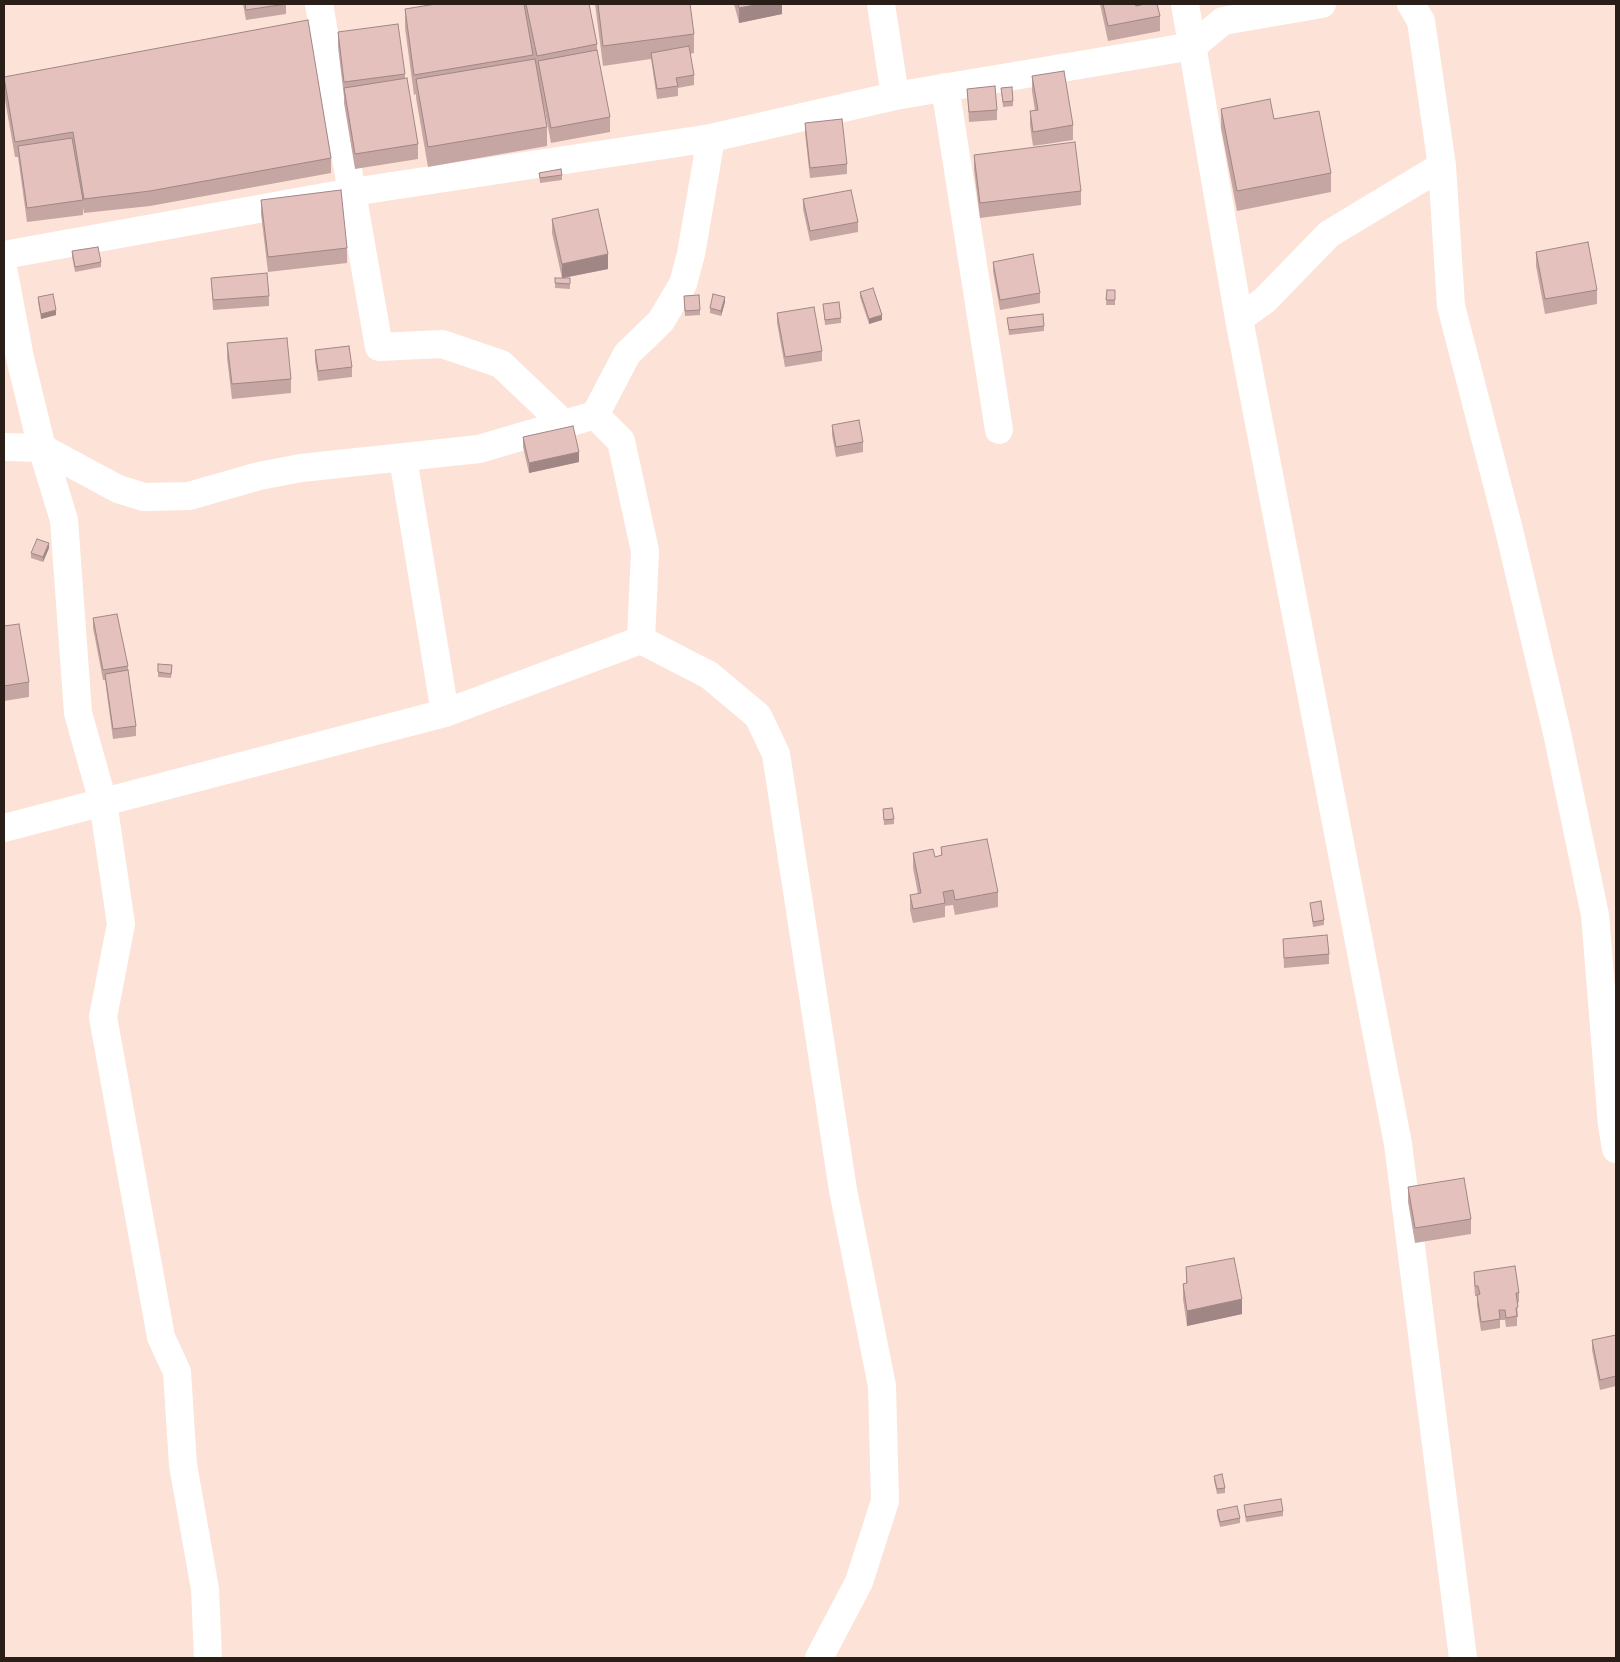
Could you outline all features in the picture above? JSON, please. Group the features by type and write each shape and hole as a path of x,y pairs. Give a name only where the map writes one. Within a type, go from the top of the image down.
{"street":[{"path":"319,4 379,347 442,344 501,364 564,424"},
{"path":"881,4 895,96"},
{"path":"1185,4 1239,319 1398,1144 1463,1658"},
{"path":"4,255 352,192 711,138 895,96 1193,46 1223,21 1322,4"},
{"path":"1410,4 1421,21 1442,166 1451,306 1557,733 1595,915 1612,1125 1616,1149"},
{"path":"945,87 999,430"},
{"path":"4,447 42,448 118,489 144,497 189,496 276,473 479,448 595,414 627,354 661,320 683,284 691,254 711,138"},
{"path":"1239,319 1265,300 1329,234 1442,166"},
{"path":"4,273 20,358 42,448 64,520 78,713 102,802 121,924 103,1017 162,1337 177,1372 183,1465 205,1589 208,1658"},
{"path":"595,414 621,441 645,551 641,640"},
{"path":"403,458 445,713"},
{"path":"4,828 445,713 641,640 709,675 758,716 776,754 843,1190 882,1386 885,1501 859,1582 819,1658"}],"building":[{"path":"245,4 286,4 246,10"},
{"path":"436,4 524,4 533,55 414,75 405,9"},
{"path":"526,4 589,4 597,44 537,56"},
{"path":"598,4 690,4 694,34 603,46"},
{"path":"738,4 760,4 739,8"},
{"path":"1103,4 1135,4 1136,6 1157,4 1160,16 1108,26"},
{"path":"308,20 331,158 150,191 84,199 73,132 15,142 4,77"},
{"path":"398,24 405,74 344,82 338,32"},
{"path":"689,46 694,75 676,78 678,86 657,89 651,53"},
{"path":"597,50 610,117 551,128 538,61"},
{"path":"535,59 547,127 428,147 416,79"},
{"path":"1064,71 1073,125 1033,132 1030,111 1038,110 1032,76"},
{"path":"407,78 418,144 355,154 344,88"},
{"path":"995,86 997,110 969,112 967,89"},
{"path":"1012,87 1013,101 1003,102 1001,88"},
{"path":"1270,99 1274,119 1319,111 1331,173 1237,191 1221,109"},
{"path":"842,119 847,164 810,168 805,123"},
{"path":"72,138 83,200 27,208 18,146"},
{"path":"1075,142 1081,191 980,203 974,155"},
{"path":"561,169 562,175 540,178 539,173"},
{"path":"341,190 347,248 268,257 261,200"},
{"path":"851,190 858,222 810,231 803,199"},
{"path":"598,209 608,254 562,264 552,219"},
{"path":"1588,242 1597,290 1545,299 1536,252"},
{"path":"98,247 101,262 75,267 72,251"},
{"path":"1033,254 1040,293 1000,300 993,262"},
{"path":"267,273 269,296 213,300 211,278"},
{"path":"555,278 570,278 570,284 555,283"},
{"path":"873,288 882,315 869,319 860,292"},
{"path":"1107,290 1115,290 1115,300 1106,300"},
{"path":"53,294 56,310 41,314 38,297"},
{"path":"713,294 725,297 721,311 710,308"},
{"path":"699,295 700,310 685,311 684,296"},
{"path":"839,302 841,318 825,320 823,304"},
{"path":"814,307 822,351 785,357 777,313"},
{"path":"1043,314 1044,326 1009,330 1007,318"},
{"path":"287,338 291,379 232,384 227,343"},
{"path":"349,346 352,367 318,371 315,350"},
{"path":"859,420 863,442 836,447 832,425"},
{"path":"573,426 579,452 529,463 523,437"},
{"path":"37,539 49,543 43,557 31,553"},
{"path":"117,614 128,666 103,670 93,618"},
{"path":"19,624 29,682 4,686 4,626"},
{"path":"158,664 172,665 171,674 158,672"},
{"path":"128,670 136,726 113,729 105,674"},
{"path":"892,808 894,819 884,820 883,809"},
{"path":"987,839 998,892 955,900 953,890 943,892 945,903 913,909 910,895 921,893 913,853 933,849 935,857 942,855 941,847"},
{"path":"1321,901 1324,920 1313,922 1310,903"},
{"path":"1327,935 1329,954 1284,958 1283,939"},
{"path":"1464,1178 1471,1219 1415,1228 1408,1187"},
{"path":"1234,1258 1242,1299 1187,1311 1183,1284 1187,1283 1186,1267"},
{"path":"1515,1266 1519,1293 1516,1293 1517,1316 1506,1318 1505,1310 1499,1310 1500,1319 1481,1322 1477,1295 1480,1294 1478,1286 1475,1286 1474,1272"},
{"path":"1616,1335 1616,1376 1600,1380 1592,1340"},
{"path":"1222,1474 1225,1488 1217,1489 1214,1476"},
{"path":"1281,1499 1283,1511 1246,1517 1244,1505"},
{"path":"1237,1506 1240,1518 1220,1522 1217,1510"}]}
